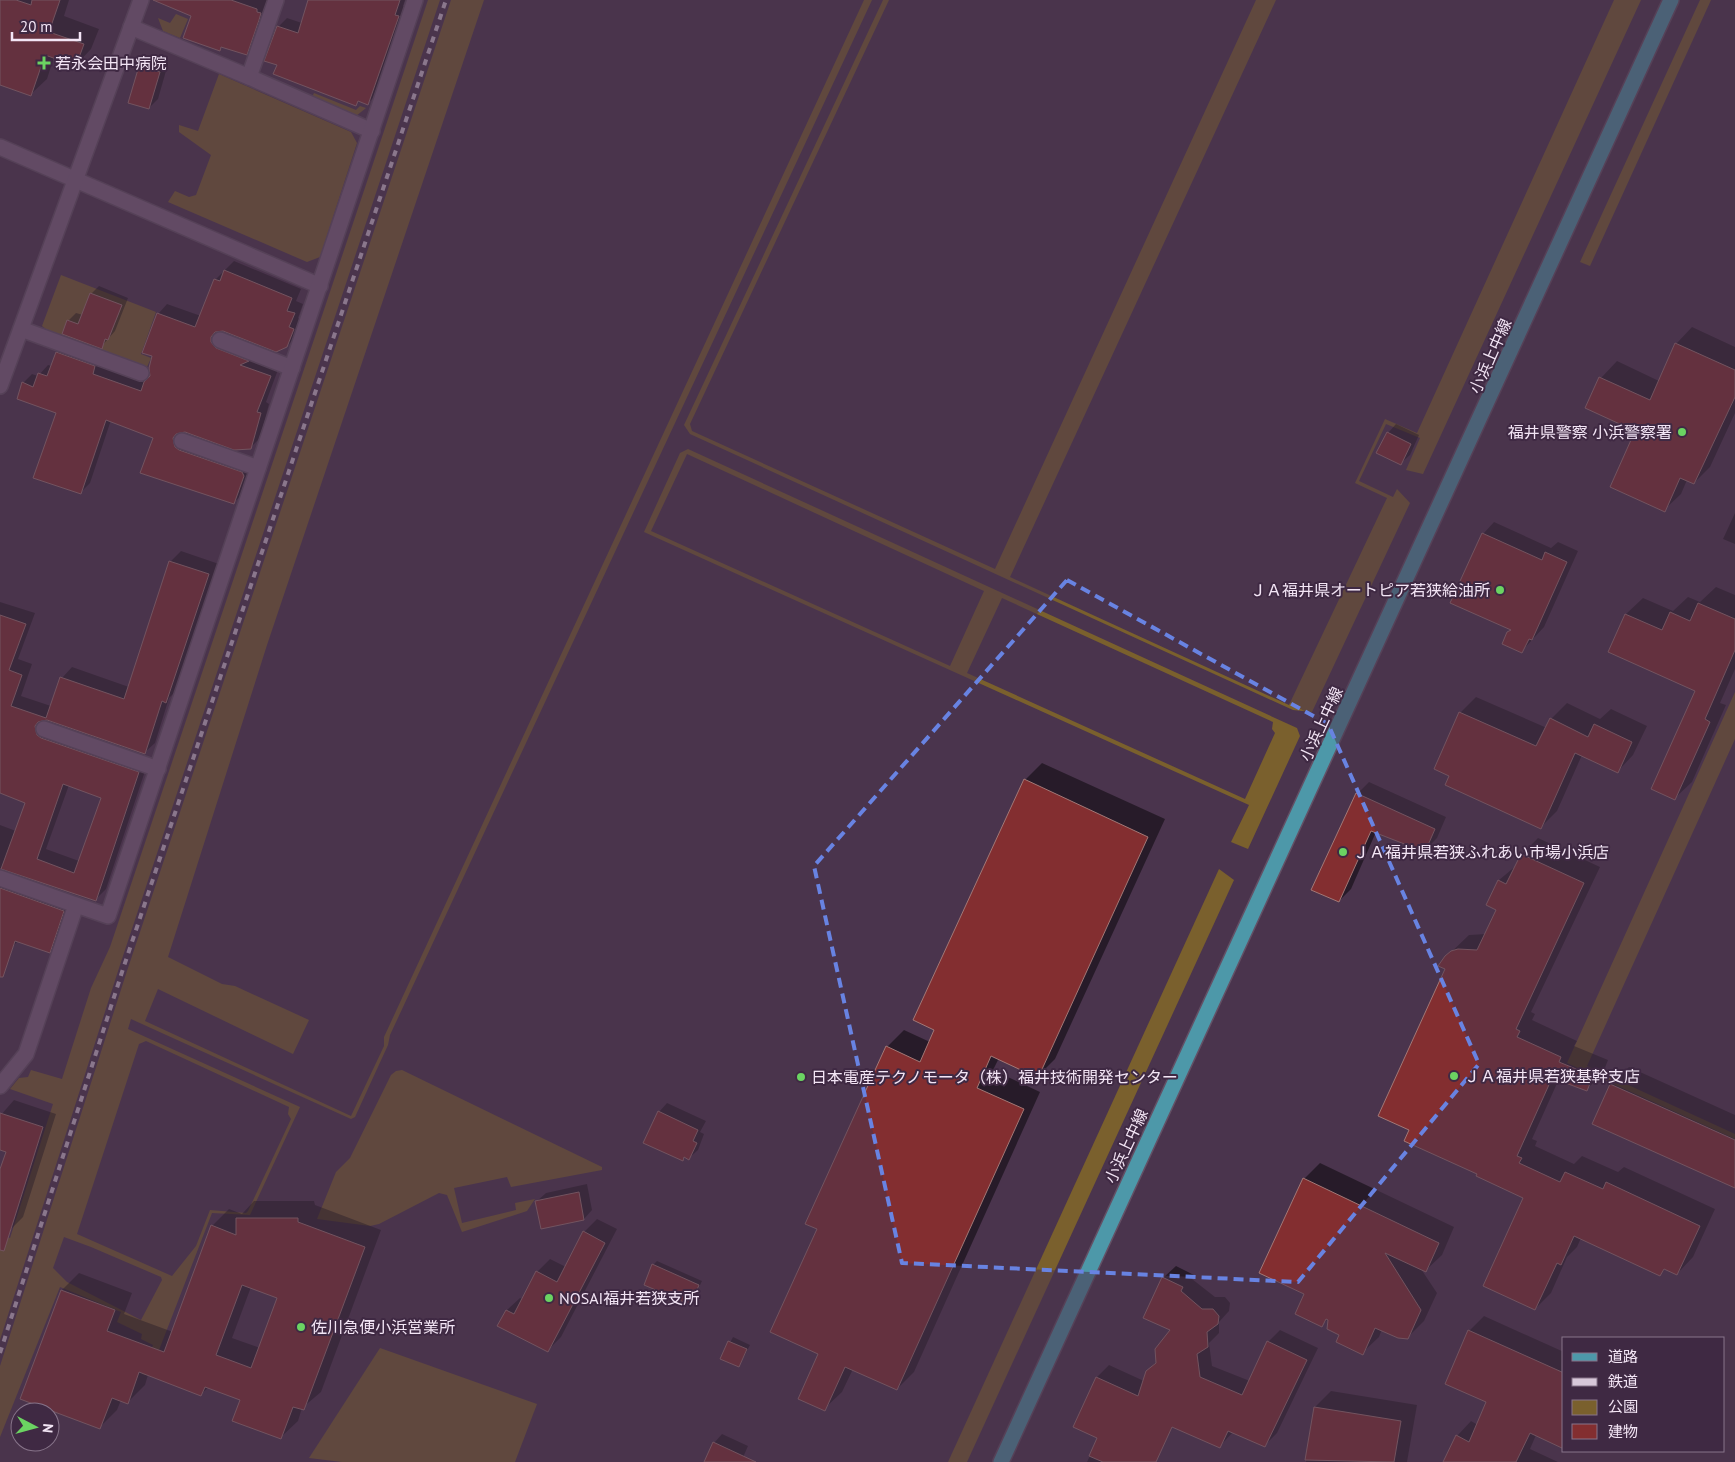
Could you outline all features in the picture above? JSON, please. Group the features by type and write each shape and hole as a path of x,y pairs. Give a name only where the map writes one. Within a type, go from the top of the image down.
{"main road":[{"name":"小浜上中線","path":"1001,1462 1671,0"}],"street":[{"path":"0,386 141,0"},
{"path":"249,77 276,0"},
{"path":"0,878 108,916 415,0"},
{"path":"131,27 372,131"},
{"path":"0,147 320,286"},
{"path":"20,329 142,373"},
{"path":"220,340 292,368"},
{"path":"182,441 258,468"},
{"path":"44,729 158,769"},
{"path":"0,1086 26,1054 76,905"}],"highlighted area":[{"path":"1067,580 1328,724 1479,1064 1298,1282 902,1263 814,866"}],"green space":[{"path":"428,0 440,0 119,968 0,1340 0,1235 10,1238 53,1104 10,1089 19,1078 28,1077 31,1070 62,1079 91,988 110,947"},
{"path":"451,0 484,0 267,645 168,957 222,984 235,986 309,1020 293,1054 158,989 145,1021 351,1116 384,1046 384,1037 864,0 872,0 390,1035 388,1045 355,1117 351,1119 131,1019 128,1029 300,1107 250,1215 212,1213 149,1376 142,1374 153,1345 141,1339 142,1334 117,1322 121,1312 60,1287 14,1402 10,1402 10,1412 0,1437 0,1366 127,971","holes":["146,1041 289,1107 288,1114 291,1119 248,1211 246,1213 210,1210 196,1246 172,1276 77,1234 139,1044","64,1237 161,1277 162,1280 141,1320 67,1282 53,1268"]},
{"path":"883,0 889,0 690,424 692,431 995,569 1256,0 1276,0 1010,577 1289,705 1387,498 1355,483 1385,419 1417,433 1614,0 1641,0 1423,474 1406,470 1420,438 1386,424 1359,481 1393,497 1397,489 1410,503 1312,712 1293,710 690,434 684,425"},
{"path":"1700,0 1711,0 1590,266 1580,262"},
{"path":"176,14 188,19 180,38 163,31 158,18 170,23"},
{"path":"219,74 351,132 357,143 320,257 307,262 168,202 175,191 189,197 196,195 211,155 179,132 179,125 198,131"},
{"path":"314,93 356,110 360,106 366,108 356,116 312,97"},
{"path":"61,275 156,312 141,354 151,358 147,367 47,330 42,326"},
{"path":"688,449 1297,728 1300,736 1248,849 1231,842 1249,805 644,532 680,453","holes":["687,454 984,591 950,666 651,531","1002,598 1273,722 1272,729 1275,733 1245,799 967,673"]},
{"path":"1735,692 1735,739 1587,1066 1735,1134 1735,1139 1567,1063"},
{"path":"1219,869 1234,880 967,1462 948,1462"},
{"path":"402,1070 602,1167 602,1170 511,1187 507,1177 454,1188 462,1223 516,1210 515,1203 535,1199 527,1211 462,1232 447,1195 439,1193 379,1224 370,1226 317,1219 336,1172 350,1158 391,1075 396,1071"},
{"path":"380,1348 537,1404 515,1462 342,1462 309,1458"}],"building":[{"path":"0,0 16,0 31,5 32,0 60,0 49,32 84,44 76,66 45,55 31,96 0,85"},
{"path":"153,0 231,0 257,9 257,12 261,13 247,55 221,47 220,51 183,38 191,16"},
{"path":"308,0 400,0 395,15 399,16 368,105 358,101 356,106 273,74 277,65 264,61 277,26 298,33"},
{"path":"139,66 160,72 149,109 128,103"},
{"path":"224,270 292,298 287,311 295,313 289,327 294,329 287,347 276,352 223,331 215,332 211,337 211,342 216,348 249,361 240,365 271,376 257,412 261,413 251,449 234,450 185,432 176,434 173,438 175,447 179,450 242,472 244,476 234,504 140,473 153,438 106,420 81,494 33,478 56,413 17,399 22,382 33,387 38,373 47,376 56,352 95,366 93,374 141,391 144,382 150,376 149,368 152,356 142,353 157,313 195,327 214,279 220,281"},
{"path":"90,293 122,305 108,340 105,339 102,349 62,334 67,320 78,324"},
{"path":"1675,343 1735,370 1735,397 1694,484 1680,478 1665,512 1610,487 1635,431 1585,408 1599,377 1650,400"},
{"path":"1387,432 1411,444 1401,465 1376,453"},
{"path":"1482,533 1542,560 1545,552 1567,562 1532,640 1529,639 1522,653 1502,644 1507,632 1511,630 1450,603"},
{"path":"169,561 209,574 166,703 162,701 145,754 47,720 38,722 35,726 37,735 41,738 139,772 96,901 1,869 25,803 0,793 0,615 26,624 9,670 22,675 11,706 46,718 60,677 124,699","holes":["63,784 101,798 74,873 37,859"]},
{"path":"1698,603 1735,619 1735,650 1705,719 1710,722 1675,800 1651,789 1695,691 1608,652 1625,614 1662,630 1670,612 1690,621"},
{"path":"1459,712 1536,746 1550,718 1588,737 1594,724 1632,742 1618,773 1575,753 1541,829 1445,785 1449,776 1434,769"},
{"path":"1024,779 1148,837 1038,1078 991,1056 977,1088 1024,1109 897,1390 845,1367 825,1411 798,1399 818,1354 770,1332 817,1229 805,1224 886,1046 920,1062 934,1030 913,1020"},
{"name":"ＪＡ福井県若狭ふれあい市場小浜店","path":"1356,793 1435,829 1425,852 1371,831 1339,902 1311,890"},
{"path":"1521,854 1584,883 1516,1029 1520,1031 1517,1037 1561,1057 1559,1062 1593,1076 1587,1091 1552,1078 1517,1156 1522,1158 1519,1163 1560,1182 1565,1172 1603,1189 1606,1182 1700,1226 1677,1275 1664,1269 1660,1276 1574,1236 1561,1265 1557,1263 1535,1310 1483,1286 1523,1198 1476,1176 1477,1174 1404,1141 1409,1130 1378,1116 1445,969 1438,966 1451,951 1458,949 1477,950 1496,910 1486,905 1498,880 1506,884"},
{"path":"0,888 64,911 50,953 15,941 3,977 0,977"},
{"path":"1610,1084 1735,1140 1735,1188 1592,1124"},
{"path":"658,1111 698,1130 693,1141 697,1143 689,1160 684,1157 683,1161 643,1143"},
{"path":"0,1113 43,1127 4,1251 0,1250 0,1169 6,1152 0,1150"},
{"path":"1303,1178 1439,1243 1426,1272 1385,1253 1421,1310 1408,1339 1398,1338 1375,1328 1363,1355 1336,1342 1339,1335 1327,1329 1328,1320 1326,1319 1322,1327 1295,1314 1304,1294 1259,1273"},
{"path":"579,1192 584,1220 541,1229 535,1201"},
{"path":"236,1218 298,1218 298,1222 365,1247 304,1410 293,1407 281,1439 232,1421 240,1400 205,1387 201,1396 139,1372 128,1404 112,1398 100,1429 60,1414 60,1402 28,1402 20,1399 61,1290 115,1310 107,1331 164,1352 211,1225 236,1235","holes":["242,1285 277,1298 251,1368 216,1355"]},
{"name":"NOSAI福井若狭支所","path":"583,1231 605,1243 548,1352 497,1326 506,1310 514,1314 536,1271 557,1282"},
{"path":"652,1264 699,1285 691,1305 644,1285"},
{"path":"1162,1277 1183,1287 1181,1291 1202,1309 1213,1309 1219,1316 1218,1324 1207,1332 1208,1347 1197,1354 1200,1377 1242,1395 1267,1341 1307,1360 1265,1447 1228,1431 1220,1448 1172,1427 1156,1462 1103,1462 1089,1456 1097,1438 1073,1427 1096,1377 1138,1396 1146,1371 1156,1363 1155,1349 1170,1330 1143,1318"},
{"path":"1468,1330 1562,1372 1562,1448 1530,1433 1516,1462 1443,1462 1456,1435 1469,1442 1486,1402 1445,1384"},
{"path":"728,1341 747,1349 739,1367 720,1359"},
{"path":"1314,1407 1401,1421 1394,1462 1305,1460"},
{"path":"713,1442 756,1462 704,1462"}],"railway":[{"path":"0,1353 123,969 446,0"}],"place":[{"name":"若永会田中病院","path":"44,63"},
{"name":"福井県警察 小浜警察署","path":"1682,432"},
{"name":"ＪＡ福井県オートピア若狭給油所","path":"1500,590"},
{"name":"ＪＡ福井県若狭ふれあい市場小浜店","path":"1343,852"},
{"name":"ＪＡ福井県若狭基幹支店","path":"1454,1076"},
{"name":"日本電産テクノモータ（株）福井技術開発センター","path":"801,1077"},
{"name":"NOSAI福井若狭支所","path":"549,1298"},
{"name":"佐川急便小浜営業所","path":"301,1327"}]}
